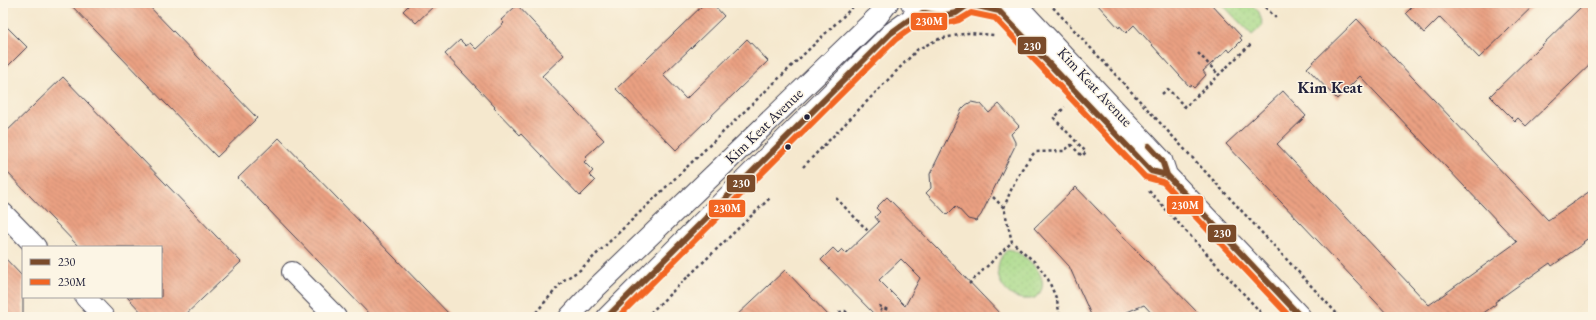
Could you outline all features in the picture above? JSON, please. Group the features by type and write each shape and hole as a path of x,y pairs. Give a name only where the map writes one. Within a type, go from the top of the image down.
{"street":[{"name":"Kim Keat Avenue","path":"570,317 596,287 878,16 888,3"},
{"name":"Kim Keat Avenue","path":"1015,3 1162,160 1167,176 1301,317"},
{"name":"Kim Keat Avenue","path":"607,317 892,33 909,20 918,8 941,16 956,13 969,4 999,12 1151,171 1167,176"},
{"path":"3,213 35,246"},
{"path":"292,272 336,317"},
{"path":"86,298 104,317"}],"path":[{"path":"532,317 564,280 580,270 858,3"},
{"path":"1049,3 1340,317"},
{"path":"1261,3 1277,20"},
{"path":"803,167 918,49 939,39 968,33 996,35"},
{"path":"1162,94 1168,89 1186,107 1252,43"},
{"path":"1198,54 1219,75"},
{"path":"1060,317 1057,300 1048,279 1037,264 1012,242 1004,208 1012,186 1022,167 1035,152 1064,151 1071,145 1082,156 1086,152 1054,118 1068,105"},
{"path":"1146,188 1265,317"},
{"path":"646,317 771,197"},
{"path":"836,198 869,232"},
{"path":"993,198 1004,208"},
{"path":"969,284 1012,242"},
{"path":"878,317 881,307 890,311"},
{"path":"835,317 840,312 845,311 852,317"}],"green space":[{"path":"1221,3 1250,3 1259,12 1263,25 1252,35"},
{"path":"1008,249 1015,251 1030,261 1040,275 1042,283 1041,290 1035,298 1018,298 1004,289 998,273 1002,256"}],"building":[{"path":"69,3 146,3 257,118 217,157"},
{"path":"411,3 437,3 416,23 403,11"},
{"path":"705,3 712,3 724,16 663,75 686,99 747,39 768,61 676,150 616,89"},
{"path":"1096,3 1210,3 1241,36 1240,38 1242,40 1230,52 1228,49 1203,71 1206,75 1194,88 1191,85 1189,86 1134,25 1126,33 1120,26 1119,28"},
{"path":"1416,3 1536,3 1479,58 1440,17 1424,33 1406,13"},
{"path":"1585,3 1593,3 1593,62 1526,126 1518,118 1515,121 1490,96"},
{"path":"517,5 564,55 542,76 604,140 585,157 587,159 584,162 593,171 589,175 595,181 580,196 494,108 495,107 445,54 460,40 466,46 470,43 476,49 504,23 501,20"},
{"path":"1357,19 1548,220 1593,189 1593,235 1552,266 1550,263 1495,302 1496,304 1478,317 1390,317 1226,144 1283,91 1306,116 1277,144 1429,305 1517,242 1360,76 1337,99 1307,68"},
{"path":"3,23 27,47 3,71"},
{"path":"63,77 241,262 183,317 146,317 128,298 162,298 162,246 78,246 3,168 3,135"},
{"path":"971,102 981,104 989,113 999,104 1019,126 1011,134 1015,142 1015,146 981,215 976,221 968,219 956,206 947,215 926,193 931,188 930,174 962,109"},
{"path":"279,138 452,317 372,317 238,178"},
{"path":"1076,187 1202,317 1155,317 1144,305 1115,317 1092,317 1069,266 1034,228"},
{"path":"887,197 1003,317 877,317 821,260 833,248 838,253 842,249 846,253 879,222 875,217 880,212 876,208","holes":["901,259 920,278 905,306 879,280"]},
{"path":"3,256 22,276 23,317 3,317"},
{"path":"785,270 830,317 735,317"}],"transit line":[{"name":"230","path":"607,317 891,33 909,20 925,13 941,16 956,13 969,4 999,11 1151,171 1167,175"},
{"name":"230M","path":"618,317 896,39 913,27 926,21 943,24 959,20 971,13 995,18 1145,177 1163,182 1290,317"},
{"name":"230","path":"1149,146 1162,160 1167,175 1301,317"}],"district":[{"name":"Kim Keat","path":"1330,87"}]}
